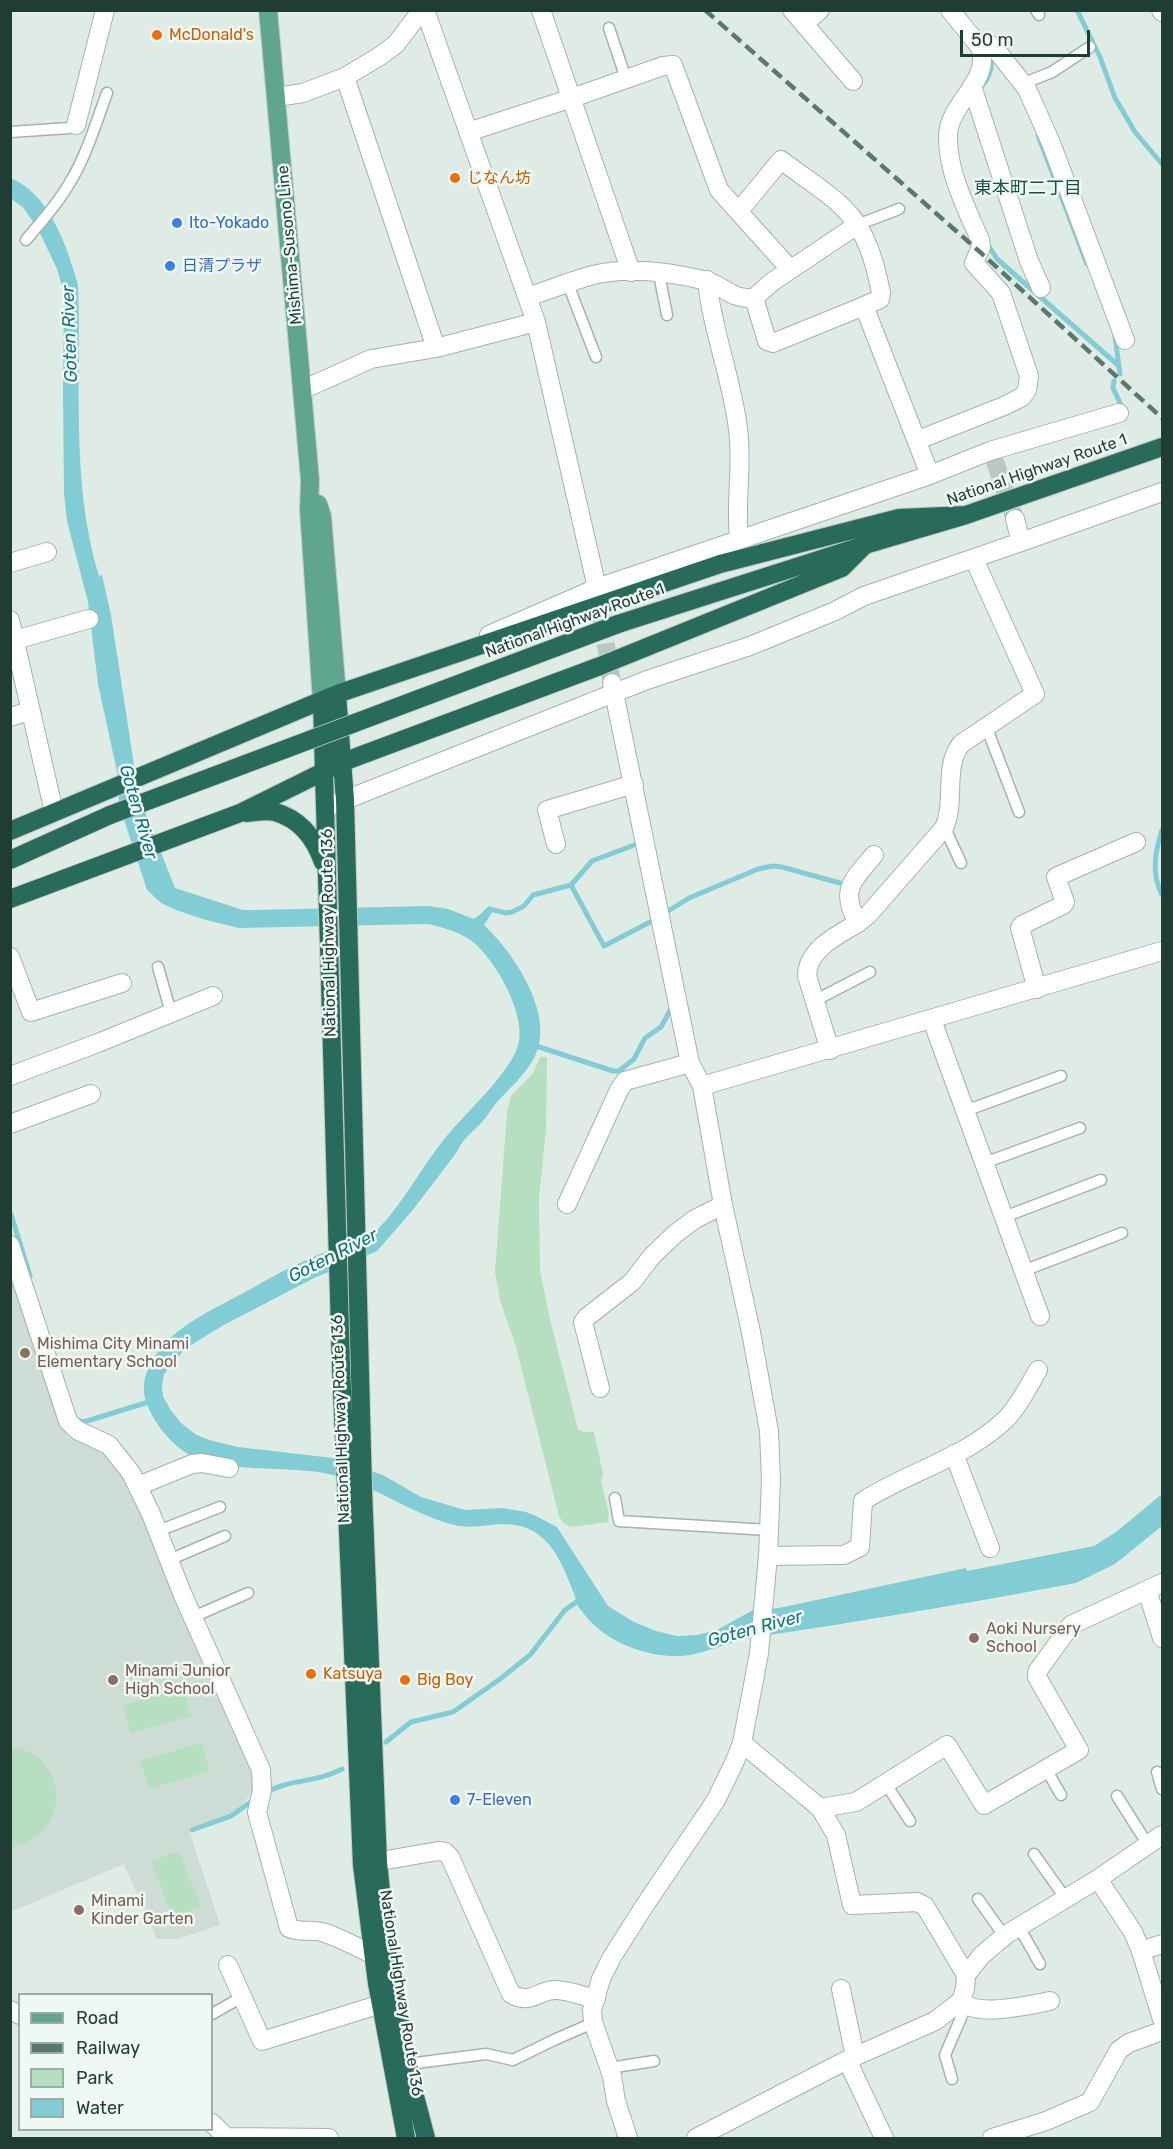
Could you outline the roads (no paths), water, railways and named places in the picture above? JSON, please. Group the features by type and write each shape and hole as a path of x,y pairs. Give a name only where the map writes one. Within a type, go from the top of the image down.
{"highway":[{"name":"National Highway Route 1","path":"10,860 111,815 618,624 966,515 1162,447"},
{"path":"10,831 329,698 720,564 899,518 966,515"},
{"path":"10,899 240,813 324,770 600,666 842,568 865,545"},
{"name":"National Highway Route 136","path":"329,698 344,762 356,1240 354,1462 346,1482 370,1863 408,2064 426,2139"},
{"name":"National Highway Route 136","path":"329,698 324,770 337,1242 354,1462 363,1490 372,1954 406,2139"},
{"path":"240,813 274,812 299,824 316,843 326,869"}],"main road":[{"name":"Mishima-Susono Line","path":"268,10 310,480 309,510 329,698"}],"street":[{"path":"76,125 105,10"},
{"path":"277,97 303,93 345,77 396,44 424,10"},
{"path":"424,10 536,322 597,588"},
{"path":"541,10 631,272"},
{"path":"820,10 798,17 853,81"},
{"path":"918,440 1022,397 1027,390 1029,376 1002,292 974,263 981,247 980,240 958,188 950,156 949,124 952,116 974,91 982,63 980,47 950,10"},
{"path":"980,47 989,44 994,47 1027,89 1051,143 1125,340"},
{"path":"468,132 663,66 673,65 719,190 790,269"},
{"path":"345,77 436,348"},
{"path":"974,91 1034,276 1041,288"},
{"path":"739,211 781,160 842,207 857,225 868,249 881,292 880,299 770,342 767,341 754,298"},
{"path":"527,297 593,276 611,272 631,272 707,280 730,295 754,298 763,288 857,225"},
{"path":"707,280 711,312 738,427 737,514 740,539"},
{"path":"864,306 930,475"},
{"path":"302,390 371,358 436,348 536,322"},
{"path":"413,669 597,588 1119,413"},
{"path":"325,808 613,688 647,680 750,646 899,583 974,559 1162,492"},
{"path":"1015,519 1021,542"},
{"path":"10,563 47,552"},
{"path":"830,1050 807,976 807,967 820,948 868,915 944,826 949,815 955,754 961,744 1035,694 974,559"},
{"path":"15,640 89,619"},
{"path":"10,620 54,812"},
{"path":"613,688 690,1063 702,1086 723,1205 751,1332 769,1431 771,1480 768,1556 759,1653 742,1743 717,1800 612,1957 592,2010 593,2023 615,2086 616,2101 628,2139"},
{"path":"10,717 30,711"},
{"path":"556,844 547,810 634,784"},
{"path":"1037,989 1020,928 1022,925 1063,905 1065,902 1056,877 1136,842"},
{"path":"858,923 851,911 848,893 853,879 874,855"},
{"path":"702,1086 1162,951"},
{"path":"10,957 31,1012 122,983"},
{"path":"10,1076 213,996"},
{"path":"932,1020 1040,1316"},
{"path":"567,1204 625,1081 690,1063"},
{"path":"10,1124 91,1094"},
{"path":"600,1388 583,1322 622,1292 652,1256 675,1234 695,1219 723,1205"},
{"path":"10,1245 68,1422 77,1430 109,1445 121,1458 138,1486 261,1770 262,1790 257,1812 289,1929 315,1930 372,1954"},
{"path":"768,1556 844,1555 853,1551 860,1546 863,1501 954,1454 985,1435 1005,1420 1020,1402 1038,1370"},
{"path":"954,1454 990,1548"},
{"path":"138,1486 192,1464 202,1463 229,1468"},
{"path":"820,1808 856,1802 947,1745 984,1805 1079,1750 1038,1677 1038,1672 1071,1625 1155,1586 1162,1638"},
{"path":"742,1743 820,1808 836,1835 852,1905 917,1902 925,1906 966,1975"},
{"path":"696,2139 851,2059 935,2021 963,2003 966,1975 982,1955 1012,1932 1098,1879 1155,1840"},
{"path":"370,1863 438,1851 445,1852 450,1857 511,1994 515,1997 532,1998 554,1990 596,1999"},
{"path":"1098,1879 1133,1932 1162,2019"},
{"path":"1141,1951 1162,1944"},
{"path":"228,1965 262,2041 381,2004"},
{"path":"842,1989 851,2059 884,2139"},
{"path":"963,2003 973,2009 994,2009 1021,2007 1050,2001"},
{"path":"993,2139 1090,2103 1119,2050 1129,2043 1162,2031"},
{"path":"213,2124 227,2138 329,2139"}],"lane":[{"path":"609,28 626,79"},
{"path":"1022,84 1052,72 1090,47"},
{"path":"27,239 50,213 71,182 107,93"},
{"path":"10,132 69,128 76,125"},
{"path":"857,225 898,209"},
{"path":"659,274 668,315"},
{"path":"568,284 596,357"},
{"path":"986,726 1020,812"},
{"path":"944,826 961,863"},
{"path":"158,967 171,1013"},
{"path":"814,1001 870,972"},
{"path":"965,1111 1061,1076"},
{"path":"984,1163 1080,1128"},
{"path":"1004,1217 1101,1180"},
{"path":"1023,1271 1122,1233"},
{"path":"615,1498 619,1521 769,1530"},
{"path":"158,1531 220,1507"},
{"path":"170,1560 225,1536"},
{"path":"193,1617 248,1593"},
{"path":"1046,1770 1061,1795"},
{"path":"1158,1772 1162,1789"},
{"path":"886,1784 910,1821"},
{"path":"1117,1796 1155,1840"},
{"path":"1034,1854 1066,1899"},
{"path":"978,1899 1012,1932 1040,1964"},
{"path":"213,2013 242,1997"},
{"path":"952,2079 945,2055 963,2003"},
{"path":"408,2064 486,2054 513,2060 556,2038 593,2023"},
{"path":"609,2068 654,2061"}],"water":[{"name":"Goten River","path":"10,178 24,185 36,196 55,223 69,255 78,285 79,432 84,505 90,540 99,576 102,575 111,615 139,797 175,888 243,910 428,906 448,909 474,919 487,909 492,913 484,925 507,951 528,985 540,1022 540,1040 535,1056 527,1069 465,1139 412,1211 377,1251 312,1279 222,1326 185,1349 164,1374 162,1386 163,1396 181,1423 195,1434 209,1440 238,1447 333,1458 383,1475 421,1497 465,1510 502,1508 536,1516 557,1527 608,1606 634,1622 677,1636 697,1635 717,1630 753,1610 779,1608 966,1568 967,1571 1094,1546 1116,1532 1162,1494 1162,1526 1115,1564 1076,1583 916,1612 756,1637 682,1656 658,1655 633,1648 609,1637 589,1620 578,1606 554,1550 546,1541 527,1528 507,1524 469,1527 454,1525 437,1520 341,1477 308,1471 216,1464 186,1453 167,1436 151,1413 144,1391 147,1372 160,1349 189,1323 266,1280 315,1256 357,1242 374,1233 393,1212 442,1142 504,1071 518,1046 520,1033 513,1003 498,972 479,947 469,939 449,930 428,924 239,928 176,910 161,903 147,890 119,804 118,776 98,684 88,602 67,521 64,493 64,293 57,269 39,231 23,207 11,199"}],"waterway":[{"path":"1077,10 1100,57 1115,98 1135,132 1162,164"},
{"path":"981,87 990,72 991,55"},
{"path":"1038,135 1087,264"},
{"path":"988,245 997,259 1119,366"},
{"path":"1115,337 1120,374"},
{"path":"1114,381 1113,388 1122,407"},
{"path":"1162,830 1155,862 1156,879 1162,895"},
{"path":"571,885 592,861 637,844"},
{"path":"484,914 489,909 512,912 524,906 533,895 571,885 604,946 654,920 689,898 758,869 782,867 840,883"},
{"path":"533,1045 619,1071 634,1059 645,1038 661,1027 673,1005"},
{"path":"11,1214 30,1276"},
{"path":"76,1419 81,1422 87,1421 152,1401"},
{"path":"386,1742 411,1722 453,1712 500,1679 530,1655 565,1610 581,1599"},
{"path":"265,1793 283,1785 322,1777 342,1769"},
{"path":"192,1830 231,1816 255,1799"}],"tunnel":[{"path":"994,459 1015,519"},
{"path":"597,590 612,683"}],"railway":[{"path":"705,10 980,252 1162,418"}],"place":[{"name":"McDonald's","path":"157,35"},
{"name":"じなん坊","path":"455,178"},
{"name":"Ito-Yokado","path":"177,223"},
{"name":"日清プラザ","path":"170,266"},
{"name":"Mishima City Minami Elementary School","path":"25,1353"},
{"name":"Aoki Nursery School","path":"974,1638"},
{"name":"Katsuya","path":"311,1674"},
{"name":"Minami Junior High School","path":"113,1680"},
{"name":"Big Boy","path":"405,1680"},
{"name":"7-Eleven","path":"455,1800"},
{"name":"Minami Kinder Garten","path":"79,1910"}],"district":[{"name":"東本町二丁目","path":"1028,189"}]}
